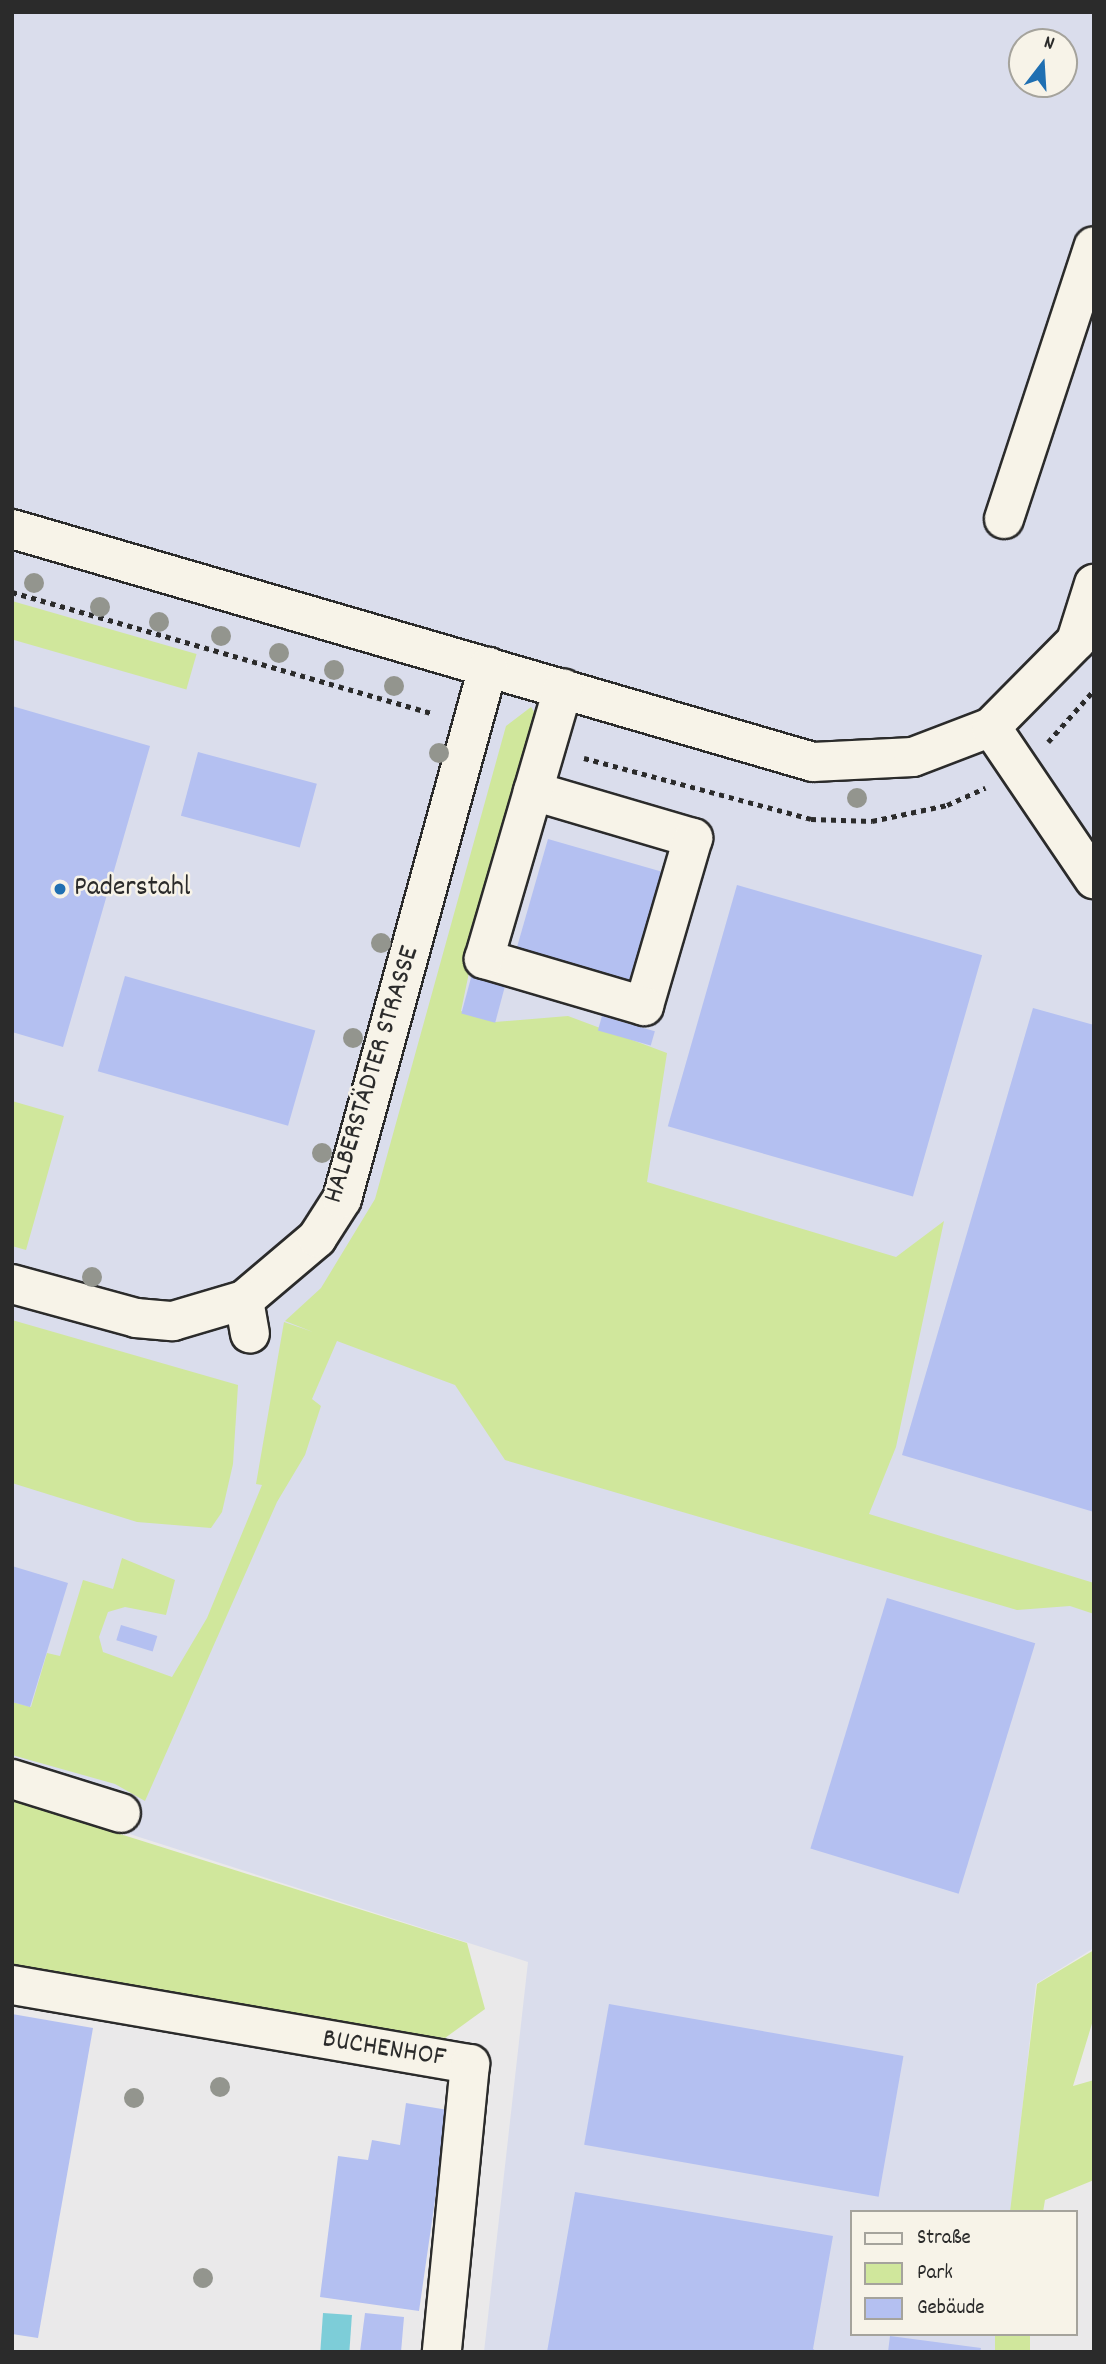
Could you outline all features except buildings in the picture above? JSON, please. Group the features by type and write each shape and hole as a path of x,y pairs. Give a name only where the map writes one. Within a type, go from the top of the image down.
{"street":[{"path":"1004,519 1094,246"},
{"path":"12,529 813,762 913,757 991,727 1076,641 1094,584"},
{"name":"HALBERSTÄDTER STRASSE","path":"12,1284 136,1318 173,1321 247,1317 342,1199 488,667"},
{"path":"533,792 693,838 644,1006 484,960 562,688"},
{"path":"991,727 1094,879"},
{"path":"12,1779 121,1813"},
{"name":"BUCHENHOF","path":"12,1985 470,2064 442,2352"}],"shaded area":[{"path":"12,12 1094,12 1094,1948 1036,1984 1011,2210 850,2210 850,2336 997,2336 995,2352 484,2352 528,1962 114,1829 129,1793 12,1759"}],"green space":[{"path":"12,601 197,654 186,689 12,639"},
{"path":"531,707 544,728 515,825 491,867 461,1011 495,1022 568,1016 667,1053 647,1182 896,1257 944,1221 896,1447 869,1514 1094,1583 1094,1614 1070,1606 1017,1610 505,1460 455,1385 337,1341 312,1399 321,1406 305,1455 277,1502 145,1801 115,1784 12,1755 12,1702 31,1707 47,1653 60,1656 83,1580 113,1589 122,1558 175,1580 166,1615 125,1607 108,1612 99,1637 103,1652 172,1677 207,1618 262,1485 256,1484 284,1322 313,1332 285,1321 321,1288 375,1199 506,726"},
{"path":"12,1101 64,1116 26,1250 12,1246"},
{"path":"12,1320 238,1385 233,1464 222,1512 211,1528 137,1522 12,1483"},
{"path":"12,1800 467,1943 485,2009 445,2038 132,1997 12,1967"},
{"path":"1094,1950 1094,2017 1073,2086 1094,2080 1094,2180 1045,2200 1043,2210 1010,2210 1037,1984"},
{"path":"995,2336 1030,2336 1030,2352 995,2352"}],"water":[{"path":"323,2313 352,2315 349,2352 320,2352"}],"place":[{"name":"Paderstahl","path":"60,889"}]}
